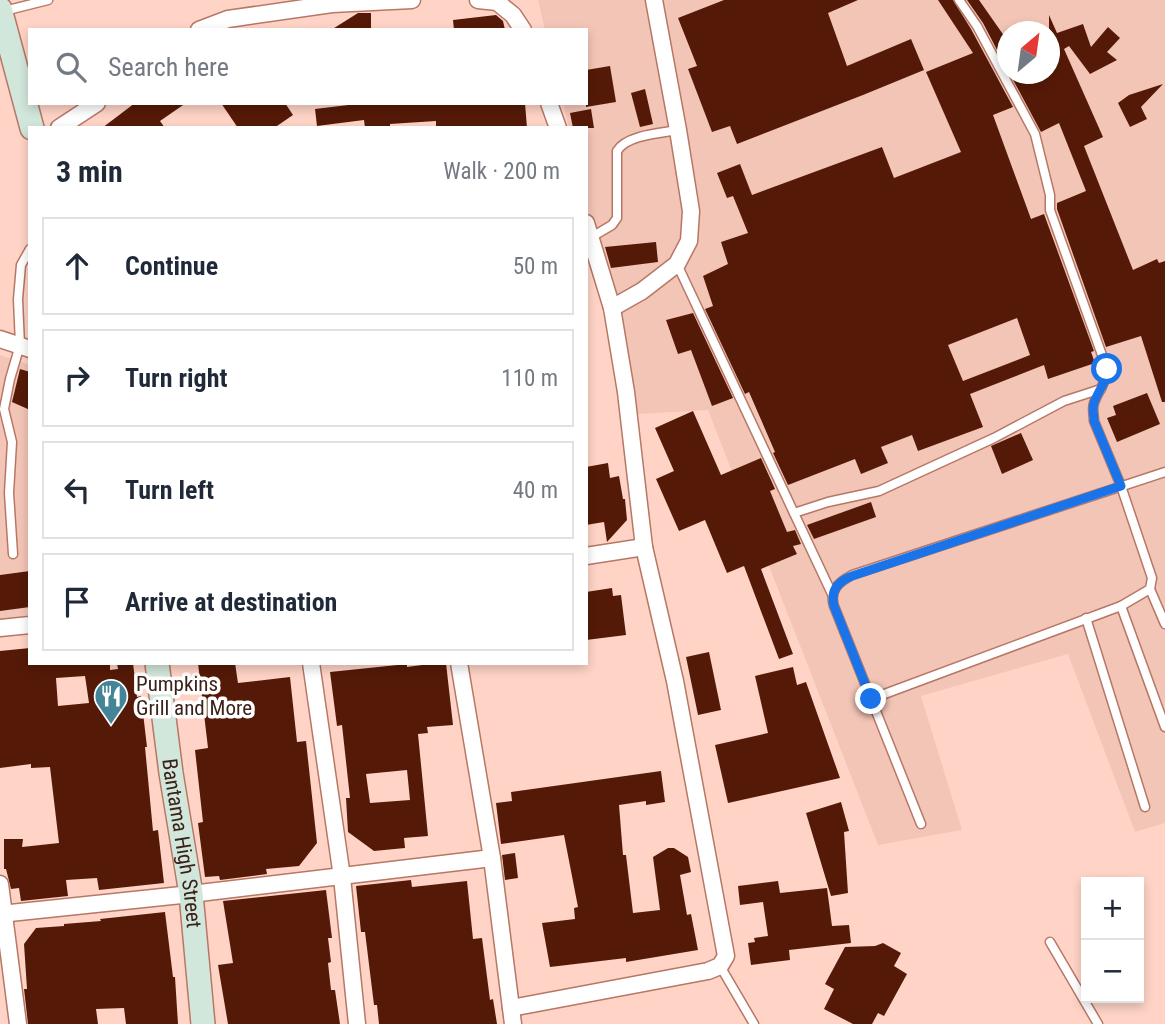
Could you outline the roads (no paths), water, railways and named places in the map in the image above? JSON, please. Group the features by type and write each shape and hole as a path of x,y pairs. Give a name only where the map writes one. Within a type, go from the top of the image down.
{"main road":[{"path":"0,10 31,126"},
{"name":"Bantama High Street","path":"157,665 171,773 191,894 203,1024"}],"street":[{"path":"204,28 228,19 332,4 412,0"},
{"path":"478,0 497,2 513,15 522,28"},
{"path":"612,308 642,291 677,264 689,241 691,211 654,0"},
{"path":"61,126 94,105"},
{"path":"551,105 557,126"},
{"path":"459,665 492,859 512,1016 709,971 720,966 726,956 675,681 644,547 626,392 612,308 588,230"},
{"path":"0,339 25,347"},
{"path":"588,556 644,547"},
{"path":"0,628 28,625"},
{"path":"311,665 342,877 357,1024"},
{"path":"2,913 492,859"},
{"path":"0,884 18,1024"}],"lane":[{"path":"0,10 48,0"},
{"path":"959,0 977,26 1035,134 1050,195 1050,210 1107,369 1107,377 1094,402 1094,421 1121,486 1152,578 1150,589 1165,624"},
{"path":"588,230 612,225 617,218 617,151 620,144 678,130"},
{"path":"13,554 9,492 12,442 4,409 10,379 25,347 18,299 22,265 28,253"},
{"path":"677,264 832,594 834,606 921,824"},
{"path":"794,513 828,502 879,491 995,438 1064,401 1101,388"},
{"path":"832,594 840,582 852,576 1165,472"},
{"path":"871,699 1121,606 1150,589"},
{"path":"1121,606 1165,727"},
{"path":"1086,618 1144,807"},
{"path":"1050,942 1098,1024"},
{"path":"720,966 754,1024"}],"place":[{"name":"Pumpkins Grill and More","path":"111,726"}]}
